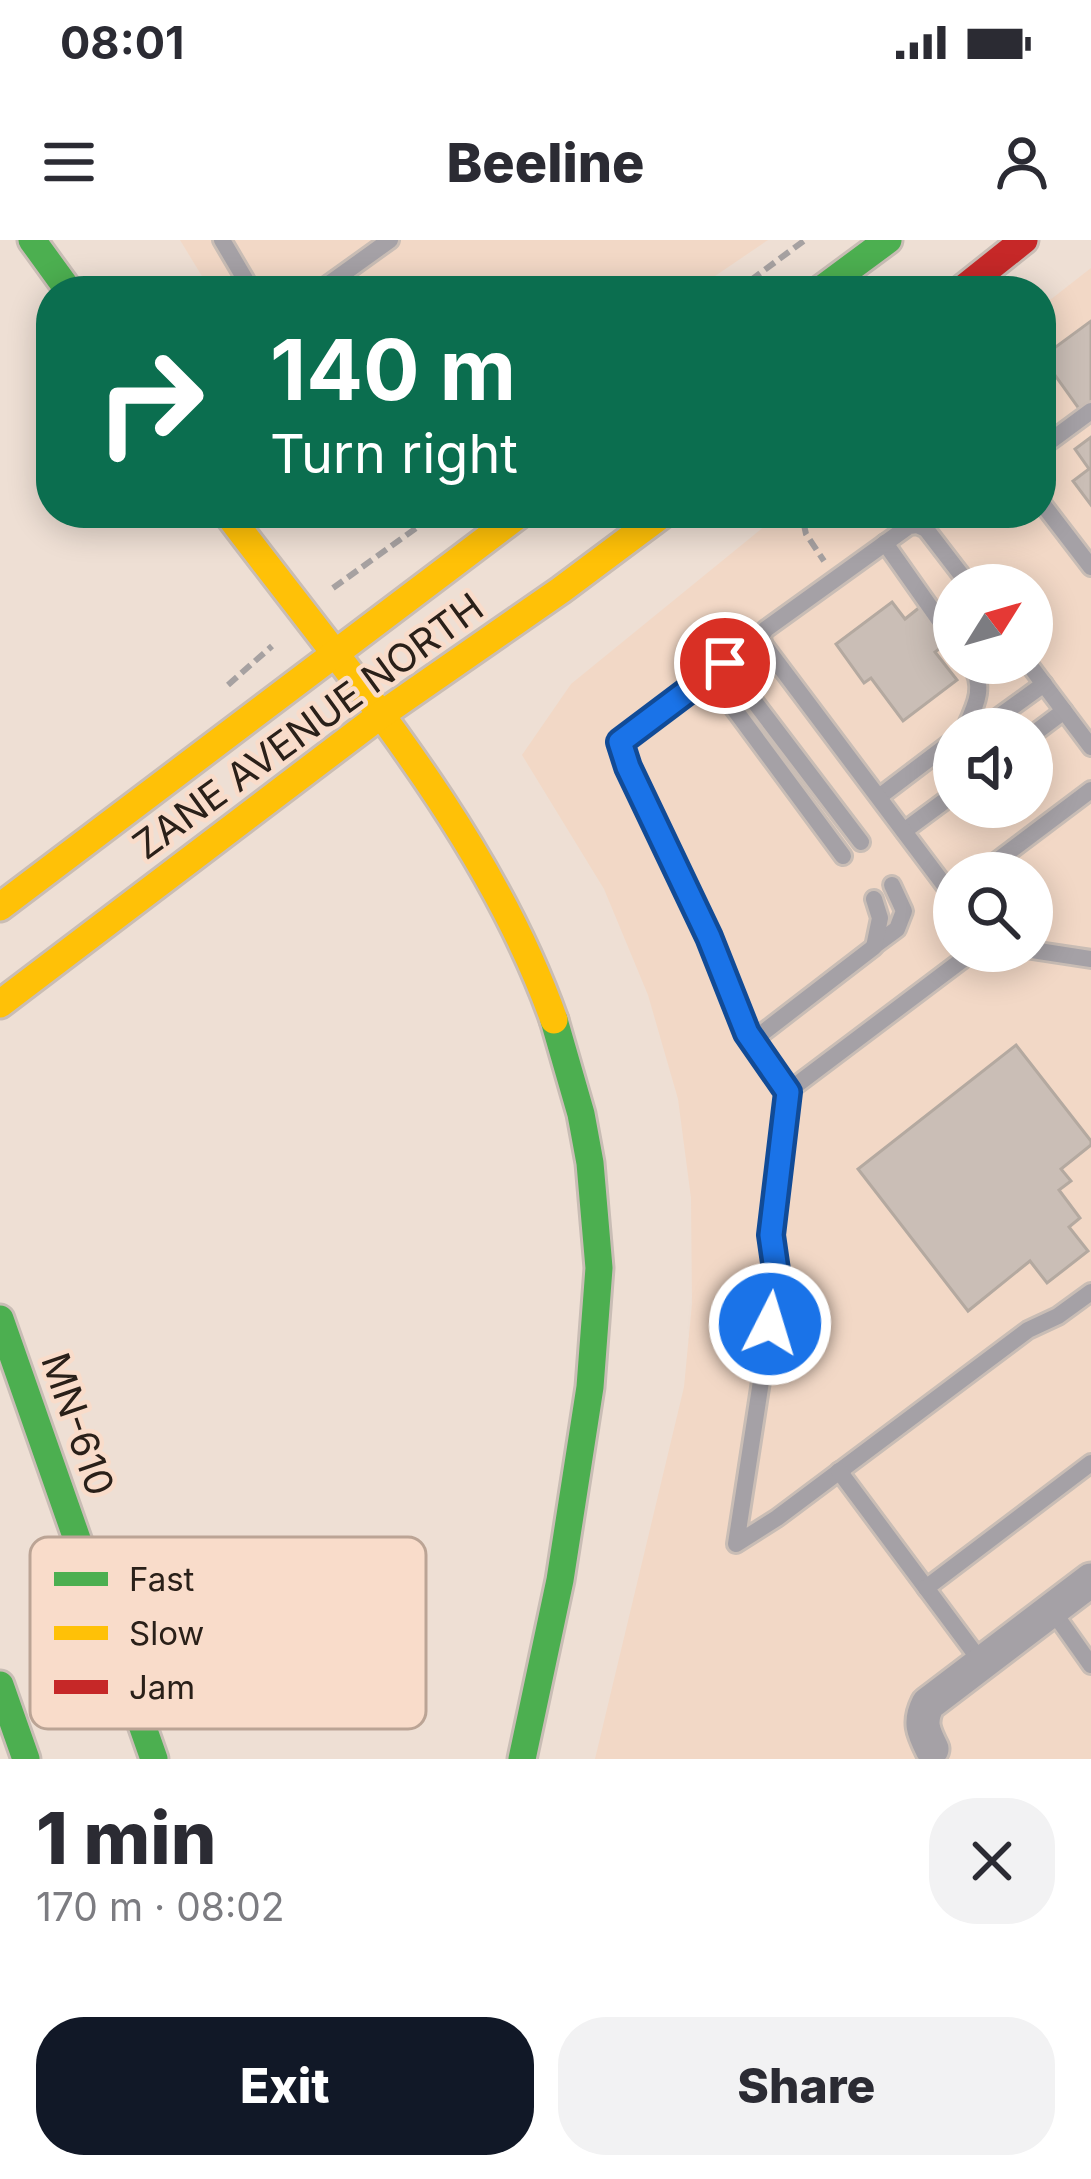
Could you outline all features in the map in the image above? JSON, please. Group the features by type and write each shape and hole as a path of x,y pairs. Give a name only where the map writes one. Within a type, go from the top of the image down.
{"main road":[{"path":"32,240 58,276"},
{"path":"839,276 888,240"},
{"path":"979,276 1024,240"},
{"path":"238,528 402,746 506,907 553,1018 570,1074 590,1163 599,1268 590,1387 560,1580 522,1759"},
{"name":"ZANE AVENUE NORTH","path":"0,907 500,528"},
{"name":"ZANE AVENUE NORTH","path":"0,1004 378,717 644,528"},
{"name":"MN-610","path":"0,1319 76,1537"},
{"path":"0,1685 26,1759"},
{"name":"MN-610","path":"144,1729 154,1759"}],"street":[{"path":"937,1756 922,1730 928,1704 1091,1580"}],"lane":[{"path":"222,240 244,276"},
{"path":"341,276 390,240"},
{"path":"1056,438 1091,412"},
{"path":"1056,522 1091,567"},
{"path":"906,528 620,742 752,1041 788,1092 771,1235 777,1277 736,1544 1028,1330 1091,1292"},
{"path":"922,528 953,564"},
{"path":"885,543 933,610"},
{"path":"761,636 933,869"},
{"path":"725,663 861,842"},
{"path":"709,675 844,856"},
{"path":"1011,708 1044,685 1091,746"},
{"path":"1053,719 1064,711"},
{"path":"879,797 933,756"},
{"path":"1009,852 1091,790"},
{"path":"904,831 933,810"},
{"path":"752,1041 897,929 904,911 892,885"},
{"path":"874,899 880,919 874,947"},
{"path":"1053,953 1091,959"},
{"path":"788,1092 946,972"},
{"path":"926,1588 1091,1463"},
{"path":"839,1471 982,1663"},
{"path":"1052,1610 1091,1665"}],"path":[{"path":"756,276 805,240"},
{"path":"218,693 268,652 300,611 416,528"},
{"path":"805,528 834,579"}],"shaded area":[{"path":"180,240 768,240 715,276 202,276"},
{"path":"1091,268 1091,1759 595,1759 684,1387 692,1303 691,1198 678,1099 648,995 604,889 522,755 571,684 763,528 1056,528 1056,295"}],"building":[{"path":"1091,321 1091,401 1080,410 1056,377 1056,347"},
{"path":"1091,437 1091,505 1073,481 1089,469 1075,449"},
{"path":"892,602 905,619 920,607 933,624 933,684 952,684 903,721 871,678 864,683 836,644"},
{"path":"1016,1045 1091,1141 1061,1169 1071,1181 1059,1190 1080,1218 1069,1227 1088,1251 1047,1283 1030,1261 968,1311 858,1169"}],"traffic: fast":[{"path":"32,240 58,276"},
{"path":"839,276 888,240"},
{"path":"522,1759 560,1580 590,1387 599,1268 590,1163 554,1020"},
{"path":"0,1319 76,1537"},
{"path":"0,1685 26,1759"},
{"path":"144,1729 154,1759"}],"traffic: slow":[{"path":"238,528 453,819 526,951 554,1020"},
{"path":"0,907 501,528"},
{"path":"0,1004 378,717 644,528"}],"traffic: jam":[{"path":"979,276 1024,240"}],"route":[{"path":"725,663 620,742 747,1033 788,1092 771,1235 777,1277 770,1324"}]}
